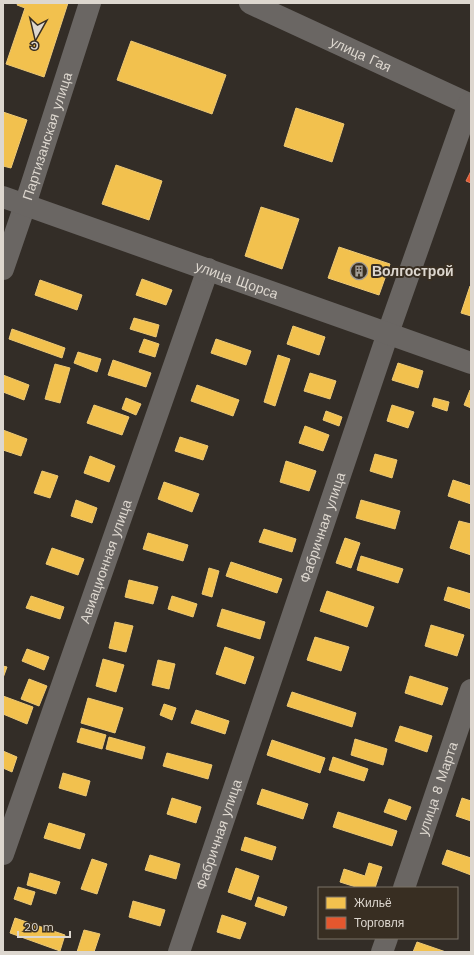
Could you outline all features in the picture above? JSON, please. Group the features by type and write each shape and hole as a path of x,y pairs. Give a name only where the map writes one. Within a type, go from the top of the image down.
{"street":[{"name":"Партизанская улица","path":"3,270 90,3"},
{"name":"улица Гая","path":"250,3 470,105"},
{"name":"Фабричная улица","path":"179,952 388,333 470,105"},
{"name":"улица Щорса","path":"3,197 471,363"},
{"name":"Авиационная улица","path":"3,854 208,270"},
{"name":"улица 8 Марта","path":"404,887 471,690"},
{"path":"382,952 387,939"}],"building: Жильё":[{"path":"18,3 68,3 44,77 6,64 25,8 17,5"},
{"path":"131,41 226,75 212,114 117,80"},
{"path":"296,108 344,124 332,162 284,146"},
{"path":"3,112 27,120 11,168 3,166"},
{"path":"116,165 162,181 149,220 102,204"},
{"path":"261,207 299,219 282,269 245,256"},
{"name":"Волгострой","path":"339,247 390,264 379,295 328,278"},
{"path":"142,279 172,290 166,305 136,295"},
{"path":"40,280 82,295 77,310 35,295"},
{"path":"471,286 471,316 461,313"},
{"path":"134,318 159,325 156,337 130,329"},
{"path":"293,326 325,337 319,355 287,344"},
{"path":"12,329 65,348 62,358 9,339"},
{"path":"144,339 159,344 155,357 139,352"},
{"path":"216,339 251,351 246,365 211,353"},
{"path":"78,352 101,359 97,372 74,363"},
{"path":"278,355 290,359 275,406 264,402"},
{"path":"113,360 151,373 146,387 108,375"},
{"path":"398,363 423,371 418,388 392,380"},
{"path":"55,364 70,368 60,403 45,399"},
{"path":"310,373 336,381 330,399 304,391"},
{"path":"3,375 29,385 24,400 3,392"},
{"path":"197,385 239,400 233,416 191,401"},
{"path":"471,390 471,408 464,405"},
{"path":"126,398 141,404 136,415 122,409"},
{"path":"434,398 449,402 447,411 432,406"},
{"path":"94,405 129,417 122,435 87,423"},
{"path":"392,405 414,412 408,428 387,421"},
{"path":"326,411 342,417 339,426 323,420"},
{"path":"305,426 329,435 323,451 299,443"},
{"path":"3,430 27,439 21,456 3,450"},
{"path":"180,437 208,446 203,460 175,451"},
{"path":"375,454 397,460 392,478 370,471"},
{"path":"90,456 115,466 109,482 84,473"},
{"path":"286,461 316,471 309,491 280,482"},
{"path":"42,471 58,476 50,498 34,493"},
{"path":"453,480 471,486 471,504 448,496"},
{"path":"164,482 199,494 192,512 158,499"},
{"path":"76,500 97,508 92,523 71,516"},
{"path":"361,500 400,511 395,529 356,518"},
{"path":"459,521 471,524 471,555 450,548"},
{"path":"264,529 296,539 292,552 259,542"},
{"path":"148,533 188,545 183,561 143,549"},
{"path":"345,538 360,543 351,568 336,563"},
{"path":"52,548 84,559 78,575 46,564"},
{"path":"361,556 403,569 398,583 357,570"},
{"path":"231,562 282,579 277,593 226,576"},
{"path":"209,568 219,571 212,597 202,594"},
{"path":"129,580 158,587 153,604 125,597"},
{"path":"448,587 471,594 471,609 444,600"},
{"path":"327,591 374,607 367,627 320,611"},
{"path":"31,596 64,607 60,619 26,608"},
{"path":"172,596 197,604 193,617 168,609"},
{"path":"222,609 265,622 260,639 217,626"},
{"path":"115,622 133,626 126,652 109,648"},
{"path":"431,625 464,635 457,656 425,646"},
{"path":"315,637 349,647 341,671 307,660"},
{"path":"225,647 254,657 245,684 216,674"},
{"path":"27,649 49,657 44,670 22,661"},
{"path":"103,659 124,665 116,692 96,686"},
{"path":"158,660 175,664 169,689 152,685"},
{"path":"3,666 7,667 3,678"},
{"path":"410,676 448,688 442,705 405,693"},
{"path":"29,679 47,686 39,706 21,699"},
{"path":"292,692 356,713 352,727 287,706"},
{"path":"3,696 33,707 27,724 3,714"},
{"path":"88,698 123,708 115,733 81,723"},
{"path":"164,704 176,708 172,720 160,715"},
{"path":"196,710 229,721 225,734 191,723"},
{"path":"400,726 432,736 427,752 395,741"},
{"path":"81,728 106,735 102,749 77,742"},
{"path":"109,737 145,747 142,759 106,749"},
{"path":"355,739 387,749 383,765 351,755"},
{"path":"272,740 325,758 320,773 267,755"},
{"path":"3,751 17,757 12,772 3,768"},
{"path":"167,753 212,765 208,779 163,766"},
{"path":"333,757 368,769 364,781 329,770"},
{"path":"63,773 90,781 86,796 59,788"},
{"path":"262,789 308,804 303,819 257,804"},
{"path":"172,798 201,807 196,823 167,814"},
{"path":"462,798 471,801 471,821 456,816"},
{"path":"389,799 411,807 406,820 384,812"},
{"path":"338,812 397,831 392,846 333,827"},
{"path":"49,823 85,834 80,849 44,838"},
{"path":"245,837 276,847 272,860 241,850"},
{"path":"447,850 471,858 471,875 442,864"},
{"path":"150,855 180,864 176,879 145,870"},
{"path":"92,859 107,864 97,894 81,889"},
{"path":"369,863 382,867 375,887 356,887 340,882 344,869 365,876"},
{"path":"236,868 259,876 251,900 228,892"},
{"path":"30,873 60,882 56,894 27,885"},
{"path":"18,887 35,892 31,905 14,899"},
{"path":"258,897 287,907 284,916 255,906"},
{"path":"133,901 165,910 160,926 129,917"},
{"path":"222,915 246,923 240,939 217,932"},
{"path":"15,918 65,935 60,951 10,933"},
{"path":"84,930 100,934 94,952 77,952"},
{"path":"417,942 446,952 413,952"}],"building: Торговля":[{"path":"471,171 471,183 466,181"}],"place":[{"name":"Волгострой","path":"359,271"}]}
